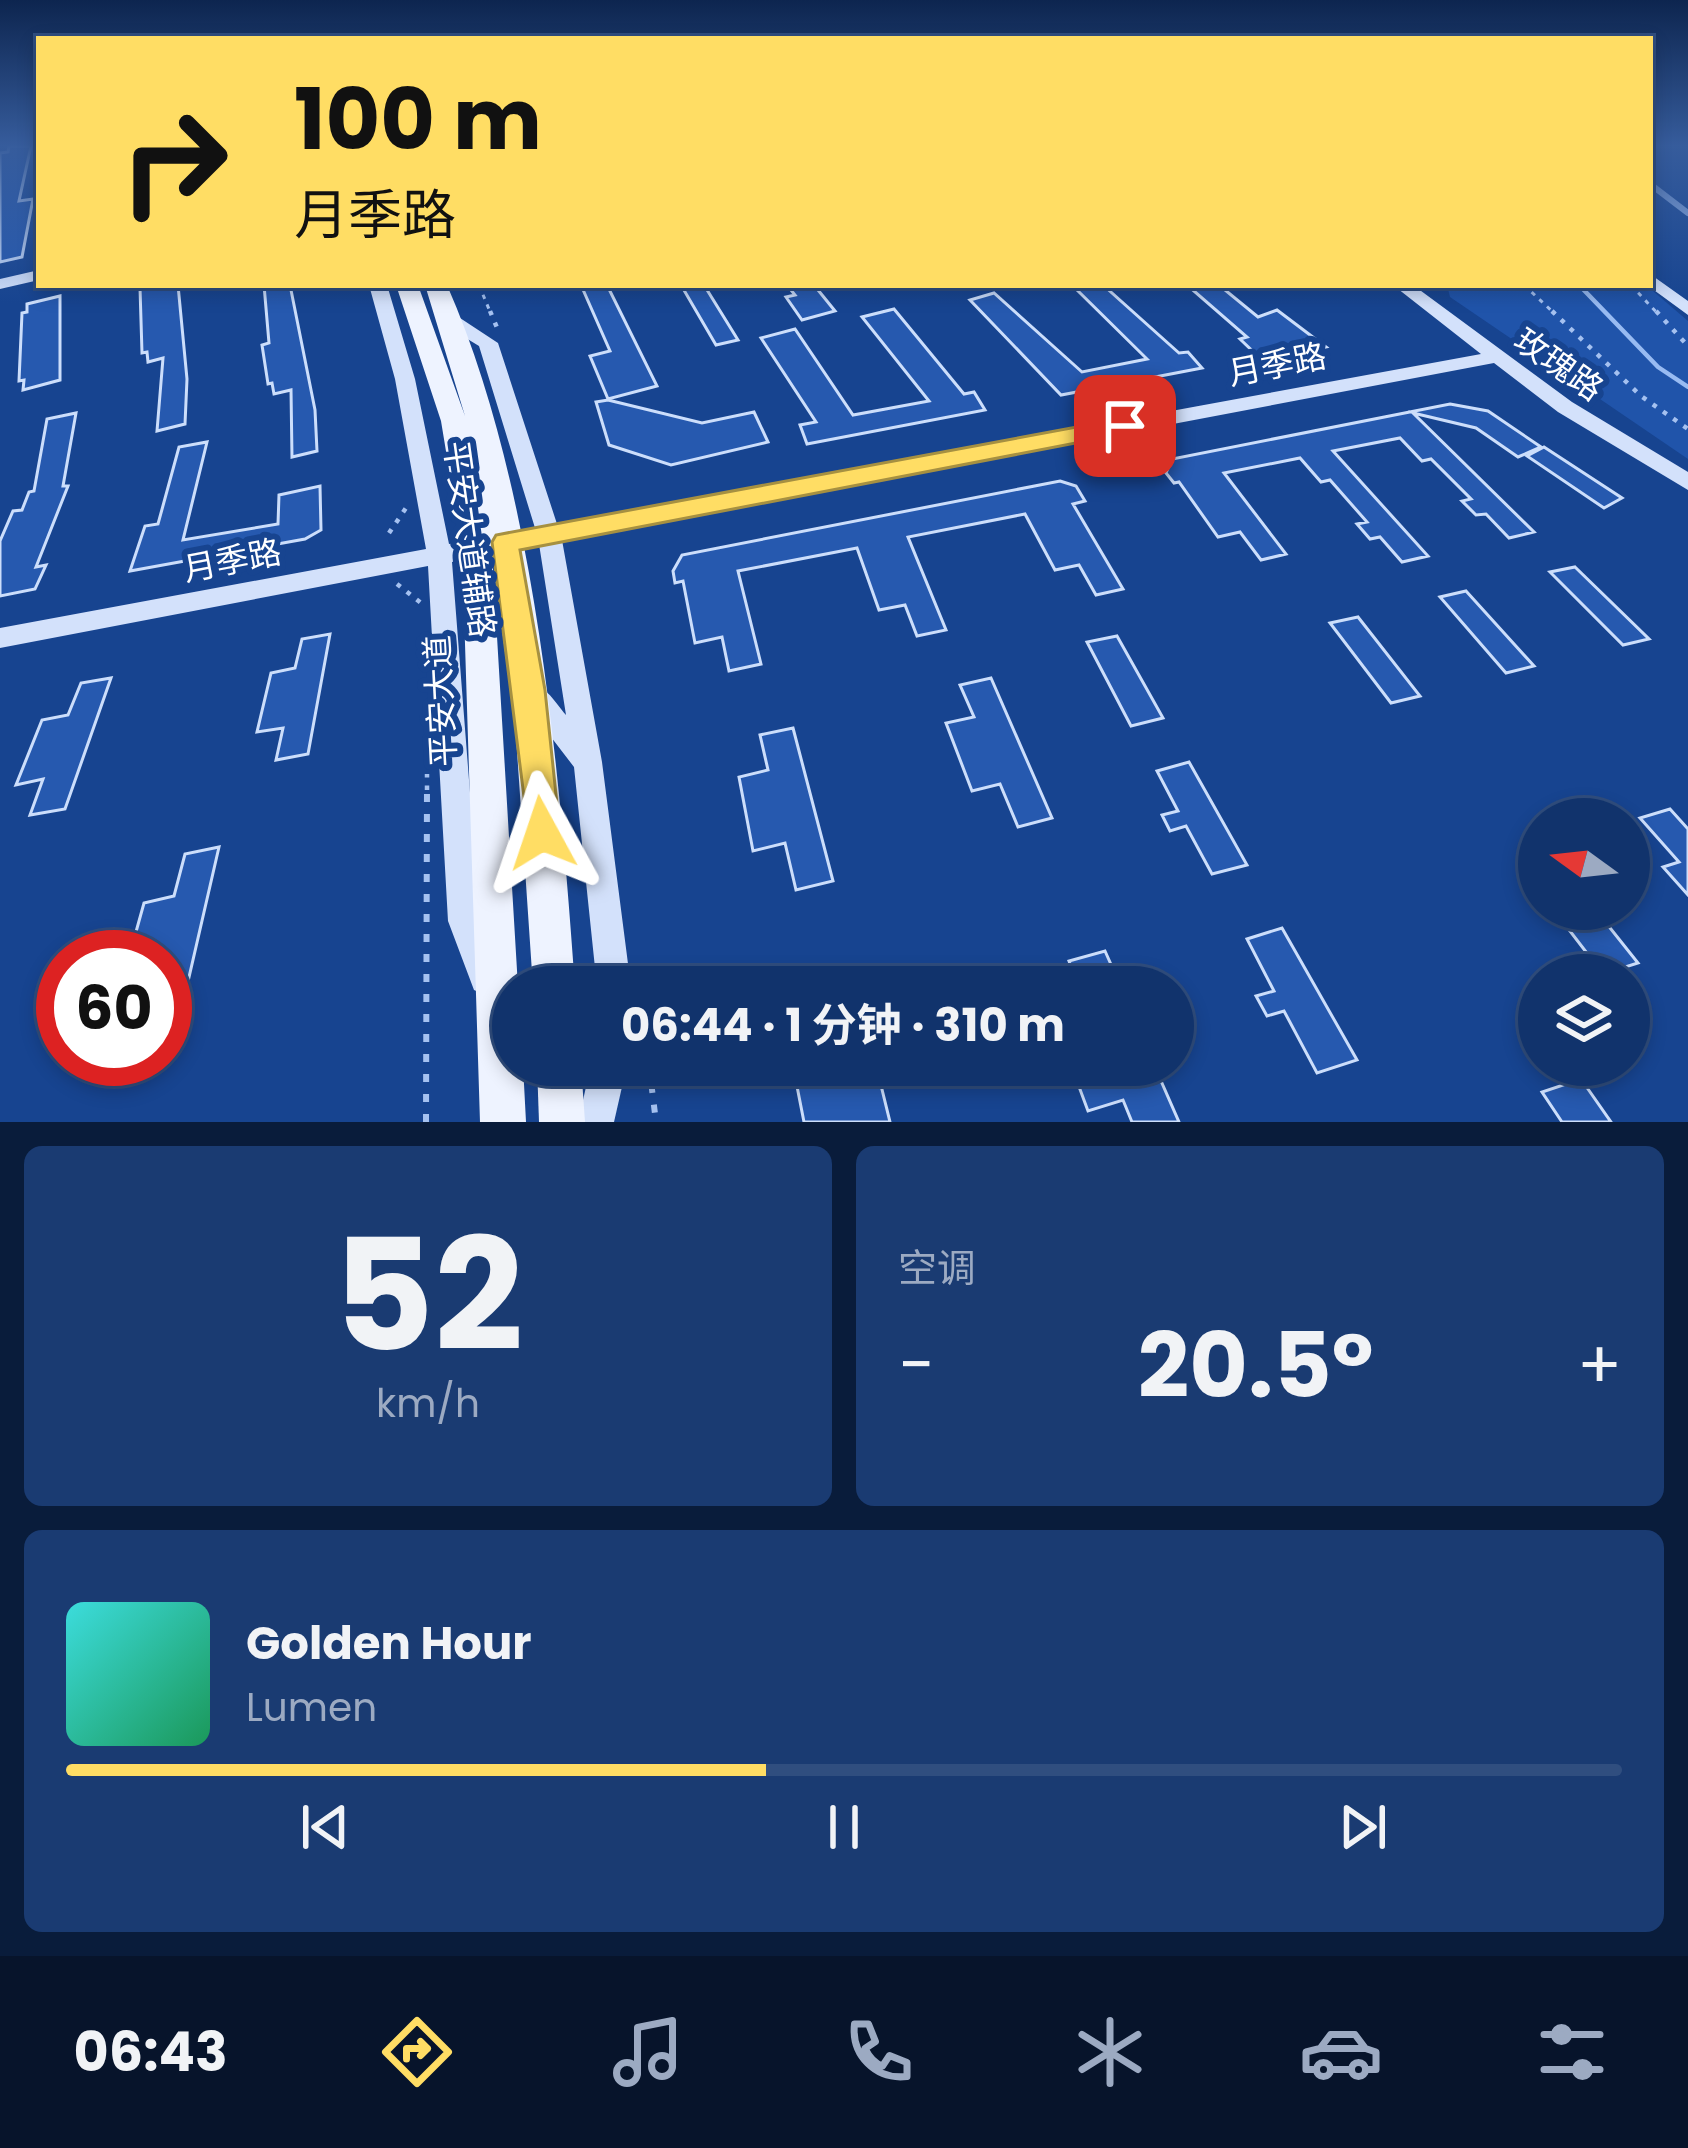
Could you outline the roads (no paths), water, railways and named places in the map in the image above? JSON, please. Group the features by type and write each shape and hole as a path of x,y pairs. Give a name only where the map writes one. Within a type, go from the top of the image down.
{"main road":[{"name":"平安大道","path":"409,288 439,326"},
{"name":"平安大道","path":"436,288 454,421 530,690 552,966"},
{"name":"平安大道","path":"491,545 500,966"},
{"name":"平安大道","path":"502,1086 503,1122"},
{"path":"560,1086 562,1122"}],"street":[{"path":"0,284 36,276"},
{"path":"1653,281 1688,310"},
{"name":"平安大道辅路","path":"379,288 405,379 440,554 464,920 492,994"},
{"name":"玫瑰路","path":"1406,288 1565,406 1688,482"},
{"path":"405,379 439,326"},
{"name":"平安大道辅路","path":"439,326 488,343 549,534 588,762 612,966"},
{"name":"月季路","path":"0,638 1495,357"},
{"path":"530,690 588,762"},
{"path":"596,1122 604,1086"}],"waterway":[{"path":"1582,288 1658,367 1688,387"}]}
